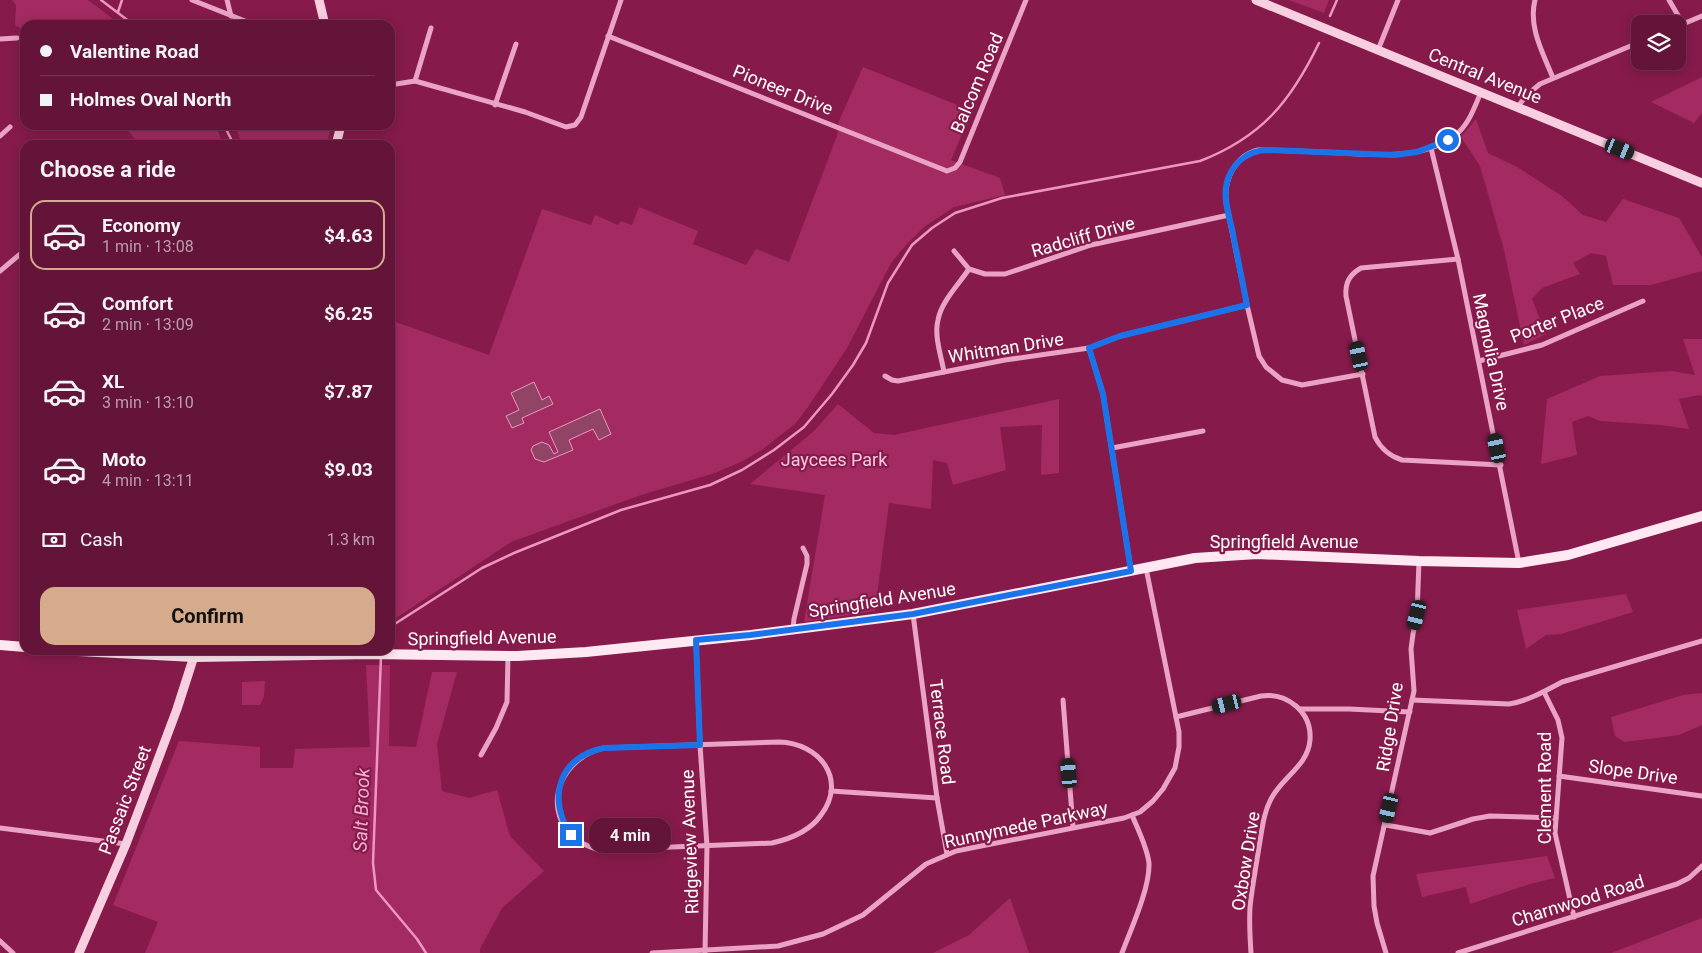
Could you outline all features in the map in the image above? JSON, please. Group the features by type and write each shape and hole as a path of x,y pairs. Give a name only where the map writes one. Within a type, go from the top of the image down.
{"main road":[{"name":"Springfield Avenue","path":"391,655 508,656 586,652 793,630 913,614 1195,558 1247,554 1520,563 1568,554 1702,516"},
{"path":"0,645 20,647"}],"street":[{"path":"192,0 242,20"},
{"path":"227,0 231,16"},
{"path":"319,0 324,20"},
{"path":"395,84 415,81 526,112 562,127 572,127 579,120 621,0"},
{"name":"Balcom Road","path":"947,171 955,168 960,162 1026,0"},
{"name":"Central Avenue","path":"1256,0 1702,182"},
{"path":"1378,50 1398,0"},
{"path":"1536,0 1533,14 1534,30 1553,78"},
{"path":"1669,0 1676,15"},
{"path":"1686,23 1702,16"},
{"path":"415,81 431,28"},
{"name":"Pioneer Drive","path":"608,36 947,171"},
{"path":"0,39 17,38"},
{"path":"496,105 516,44"},
{"path":"1518,106 1533,89 1553,78 1631,46"},
{"path":"1363,374 1302,385 1288,382 1276,376 1266,367 1259,356 1229,215 1226,195 1229,175 1242,159 1258,150 1394,155 1431,148 1448,140 1460,130 1472,113 1481,92"},
{"path":"0,136 10,127"},
{"name":"Magnolia Drive","path":"1431,148 1458,259 1520,563"},
{"name":"Radcliff Drive","path":"969,269 985,274 1005,274 1091,245 1229,215"},
{"path":"944,372 937,334 937,321 945,304 969,269 954,251"},
{"path":"0,271 20,254"},
{"path":"1458,259 1361,268 1350,277 1346,284 1346,296 1375,437 1383,450 1402,460 1501,465"},
{"name":"Porter Place","path":"1479,361 1542,345 1643,301"},
{"name":"Whitman Drive","path":"885,376 898,381 1089,348 1120,336 1247,305"},
{"path":"1089,348 1103,394 1131,571"},
{"path":"1112,448 1203,431"},
{"path":"793,630 807,564 807,556 803,548"},
{"name":"Ridge Drive","path":"1386,953 1374,906 1373,876 1386,825 1414,691 1411,649 1417,615 1419,561"},
{"name":"Runnymede Parkway","path":"652,953 705,952 778,946 823,934 863,915 926,864 947,854 1140,812 1158,796 1175,768 1179,747 1176,717 1146,568"},
{"name":"Terrace Road","path":"913,614 937,798 947,854"},
{"name":"Ridgeview Avenue","path":"696,640 700,745 707,846 705,952"},
{"path":"1412,700 1519,703 1562,682 1702,640"},
{"name":"Passaic Street","path":"79,953 126,844 171,727 194,655"},
{"path":"481,755 496,728 507,702 508,656"},
{"name":"Clement Road","path":"1544,692 1558,720 1560,729 1562,747 1556,818 1558,849 1574,917"},
{"path":"1176,717 1265,695 1290,701 1300,709 1410,712"},
{"path":"1063,700 1074,827"},
{"name":"Oxbow Drive","path":"1251,953 1250,908 1265,815 1276,790 1302,763 1310,747 1310,729 1300,709"},
{"path":"779,742 799,745 811,751 825,765 831,779 828,802 821,816 806,829 788,839 772,844 599,850 586,846 571,835 563,823 559,811 559,789 568,769 594,750 604,748 700,745 779,742"},
{"name":"Slope Drive","path":"1559,776 1702,796"},
{"path":"831,790 937,798"},
{"path":"1122,953 1146,888 1149,864 1132,815"},
{"path":"1386,825 1430,833 1473,819 1490,816 1556,818"},
{"path":"0,828 126,844"},
{"name":"Charnwood Road","path":"1458,953 1677,884 1689,878 1702,866"},
{"path":"0,941 13,953"}],"green space":[{"path":"12,0 88,0 114,20 20,20 20,28 15,25 16,5"},
{"path":"1289,0 1329,0 1324,13"},
{"path":"863,67 972,111 951,160 1000,178 1005,195 954,207 924,227 906,245 891,263 847,348 808,407 795,424 763,449 743,461 715,473 641,495 511,542 395,619 395,322 489,355 542,209 591,225 595,215 618,225 621,221 632,225 639,207 698,231 693,244 746,265 756,249 789,262 837,136 839,121"},
{"path":"1702,77 1702,113 1694,123 1651,102"},
{"path":"1476,119 1488,153 1517,167 1562,196 1583,215 1606,222 1623,199 1679,218 1702,257 1702,271 1651,285 1613,285 1606,256 1591,253 1573,263 1580,274 1542,288 1532,299 1546,334 1524,345 1504,250 1480,166 1461,137"},
{"path":"130,130 218,130 221,140 136,140 129,132"},
{"path":"237,130 330,130 328,140 240,140"},
{"path":"1683,339 1702,339 1702,396 1679,399 1689,429 1600,421 1588,416 1572,422 1577,455 1541,464 1547,399 1600,376 1672,371 1695,375"},
{"name":"Jaycees Park","path":"1059,399 1059,473 1041,475 1042,425 1000,427 1006,470 953,485 947,463 933,460 931,509 889,503 875,611 804,622 825,495 750,484 814,431 838,404 874,433 894,435"},
{"path":"1626,594 1633,612 1561,634 1546,635 1526,649 1517,610"},
{"path":"366,665 390,665 389,746 416,747 432,672 457,672 437,744 442,791 469,798 497,790 510,836 544,871 502,908 480,949 480,953 145,953 158,922 113,905 179,741 260,747 260,768 293,768 295,749 370,747"},
{"path":"265,681 264,697 260,705 242,705 242,682"},
{"path":"1702,693 1702,725 1679,735 1625,742 1615,736 1611,717 1683,695"},
{"path":"1547,856 1555,878 1530,884 1470,904 1466,887 1422,897 1416,874"},
{"path":"1010,898 1029,953 933,953 969,935"},
{"path":"1702,918 1702,953 1611,953"}],"shaded area":[{"path":"534,382 542,400 549,396 553,404 522,418 524,423 512,428 506,416 519,410 511,393"},
{"path":"600,409 611,434 599,440 593,429 569,440 573,450 544,462 535,459 531,450 533,446 542,442 549,445 554,454 558,452 549,432"}],"waterway":[{"name":"Salt Brook","path":"101,0 127,20"},
{"path":"118,12 122,0"},
{"path":"1330,16 1337,0"},
{"path":"395,624 482,568 514,553 621,510 710,485 742,470 774,450 804,427 832,394 853,365 866,343 888,283 912,245 932,228 955,213 1002,198 1200,161 1222,151 1241,141 1272,115 1297,83 1319,43"},
{"name":"Salt Brook","path":"226,130 232,140"},
{"name":"Salt Brook","path":"381,656 373,863 376,890 417,939 426,953"}],"route":[{"path":"571,835 563,823 559,811 559,789 568,769 584,755 604,748 700,745 696,640 913,614 1131,571 1103,394 1089,348 1120,336 1247,305 1226,195 1229,175 1237,163 1246,155 1258,150 1268,150 1394,155 1417,152 1448,140"}]}
